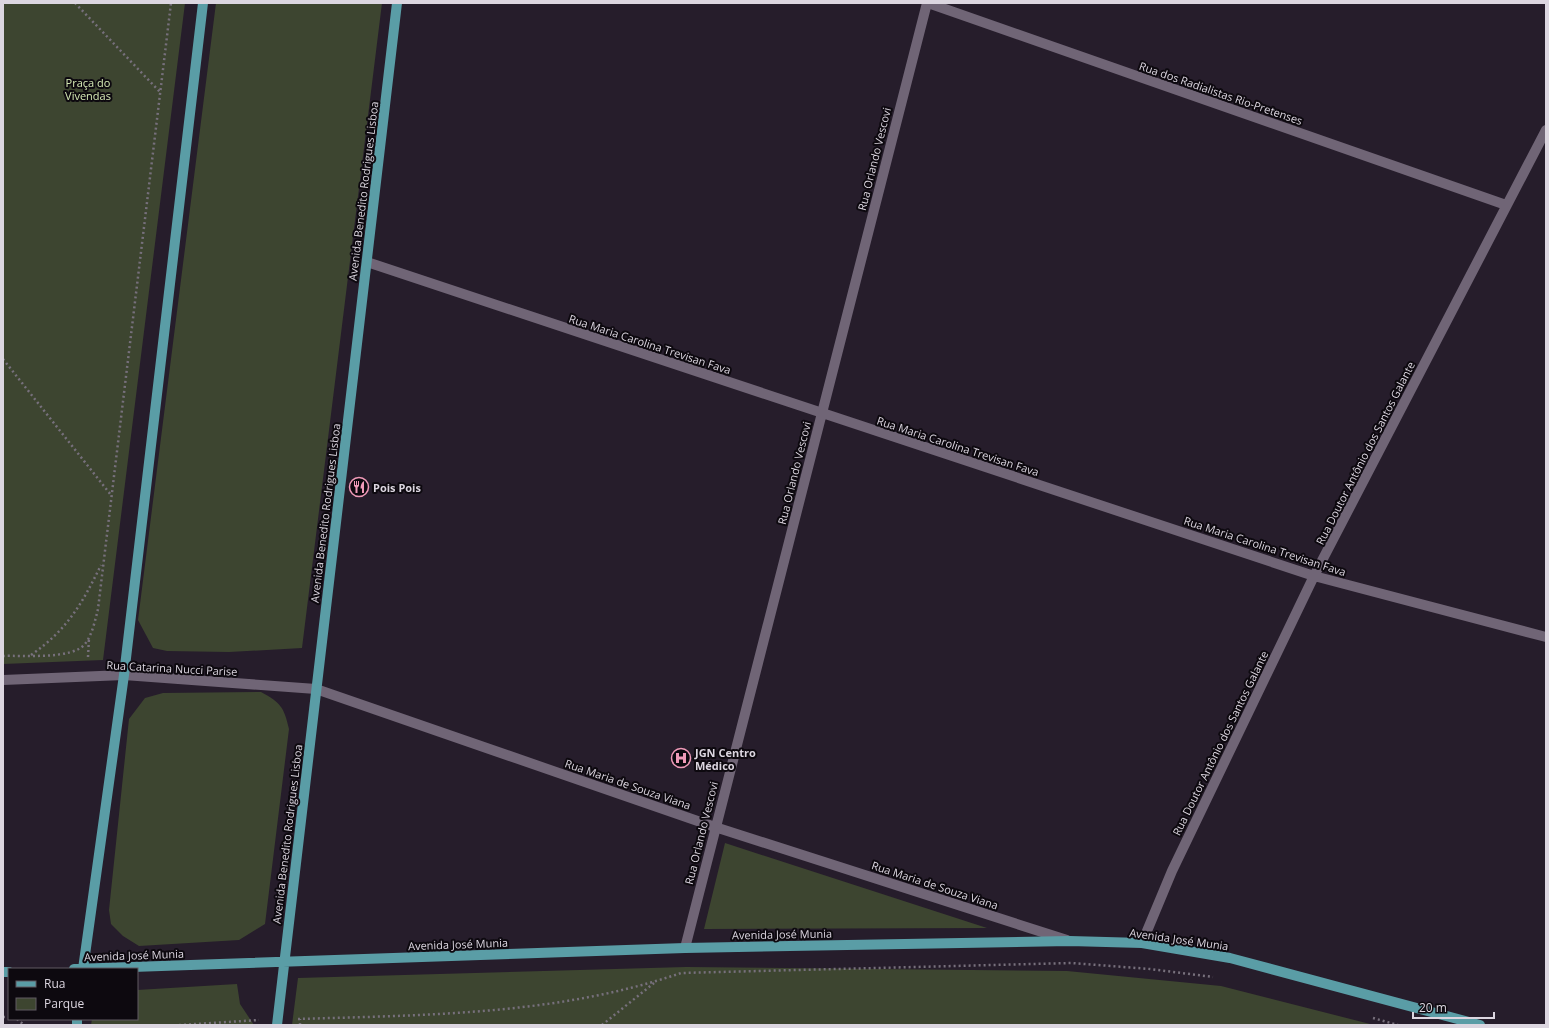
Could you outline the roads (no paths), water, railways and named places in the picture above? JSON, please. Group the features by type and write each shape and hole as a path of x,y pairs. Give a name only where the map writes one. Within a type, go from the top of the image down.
{"main road":[{"path":"83,968 124,675 203,3"},
{"name":"Avenida Benedito Rodrigues Lisboa","path":"278,1022 397,3"},
{"name":"Avenida José Munia","path":"112,968 684,948 1070,941 1142,943 1230,958 1480,1025"}],"street":[{"name":"Rua dos Radialistas Rio-Pretenses","path":"927,3 1506,205"},
{"name":"Rua Orlando Vescovi","path":"684,948 927,3"},
{"name":"Rua Doutor Antônio dos Santos Galante","path":"1142,943 1172,871 1314,576 1546,130"},
{"name":"Rua Maria Carolina Trevisan Fava","path":"367,262 821,414 1314,576 1546,637"},
{"name":"Rua Catarina Nucci Parise","path":"3,680 124,675 316,689"},
{"name":"Rua Maria de Souza Viana","path":"316,689 715,827 1070,941"}],"place":[{"name":"Pois Pois","path":"359,487"},
{"name":"JGN Centro Médico","path":"681,758"}],"park label":[{"name":"Praça do Vivendas","path":"88,88"}]}
